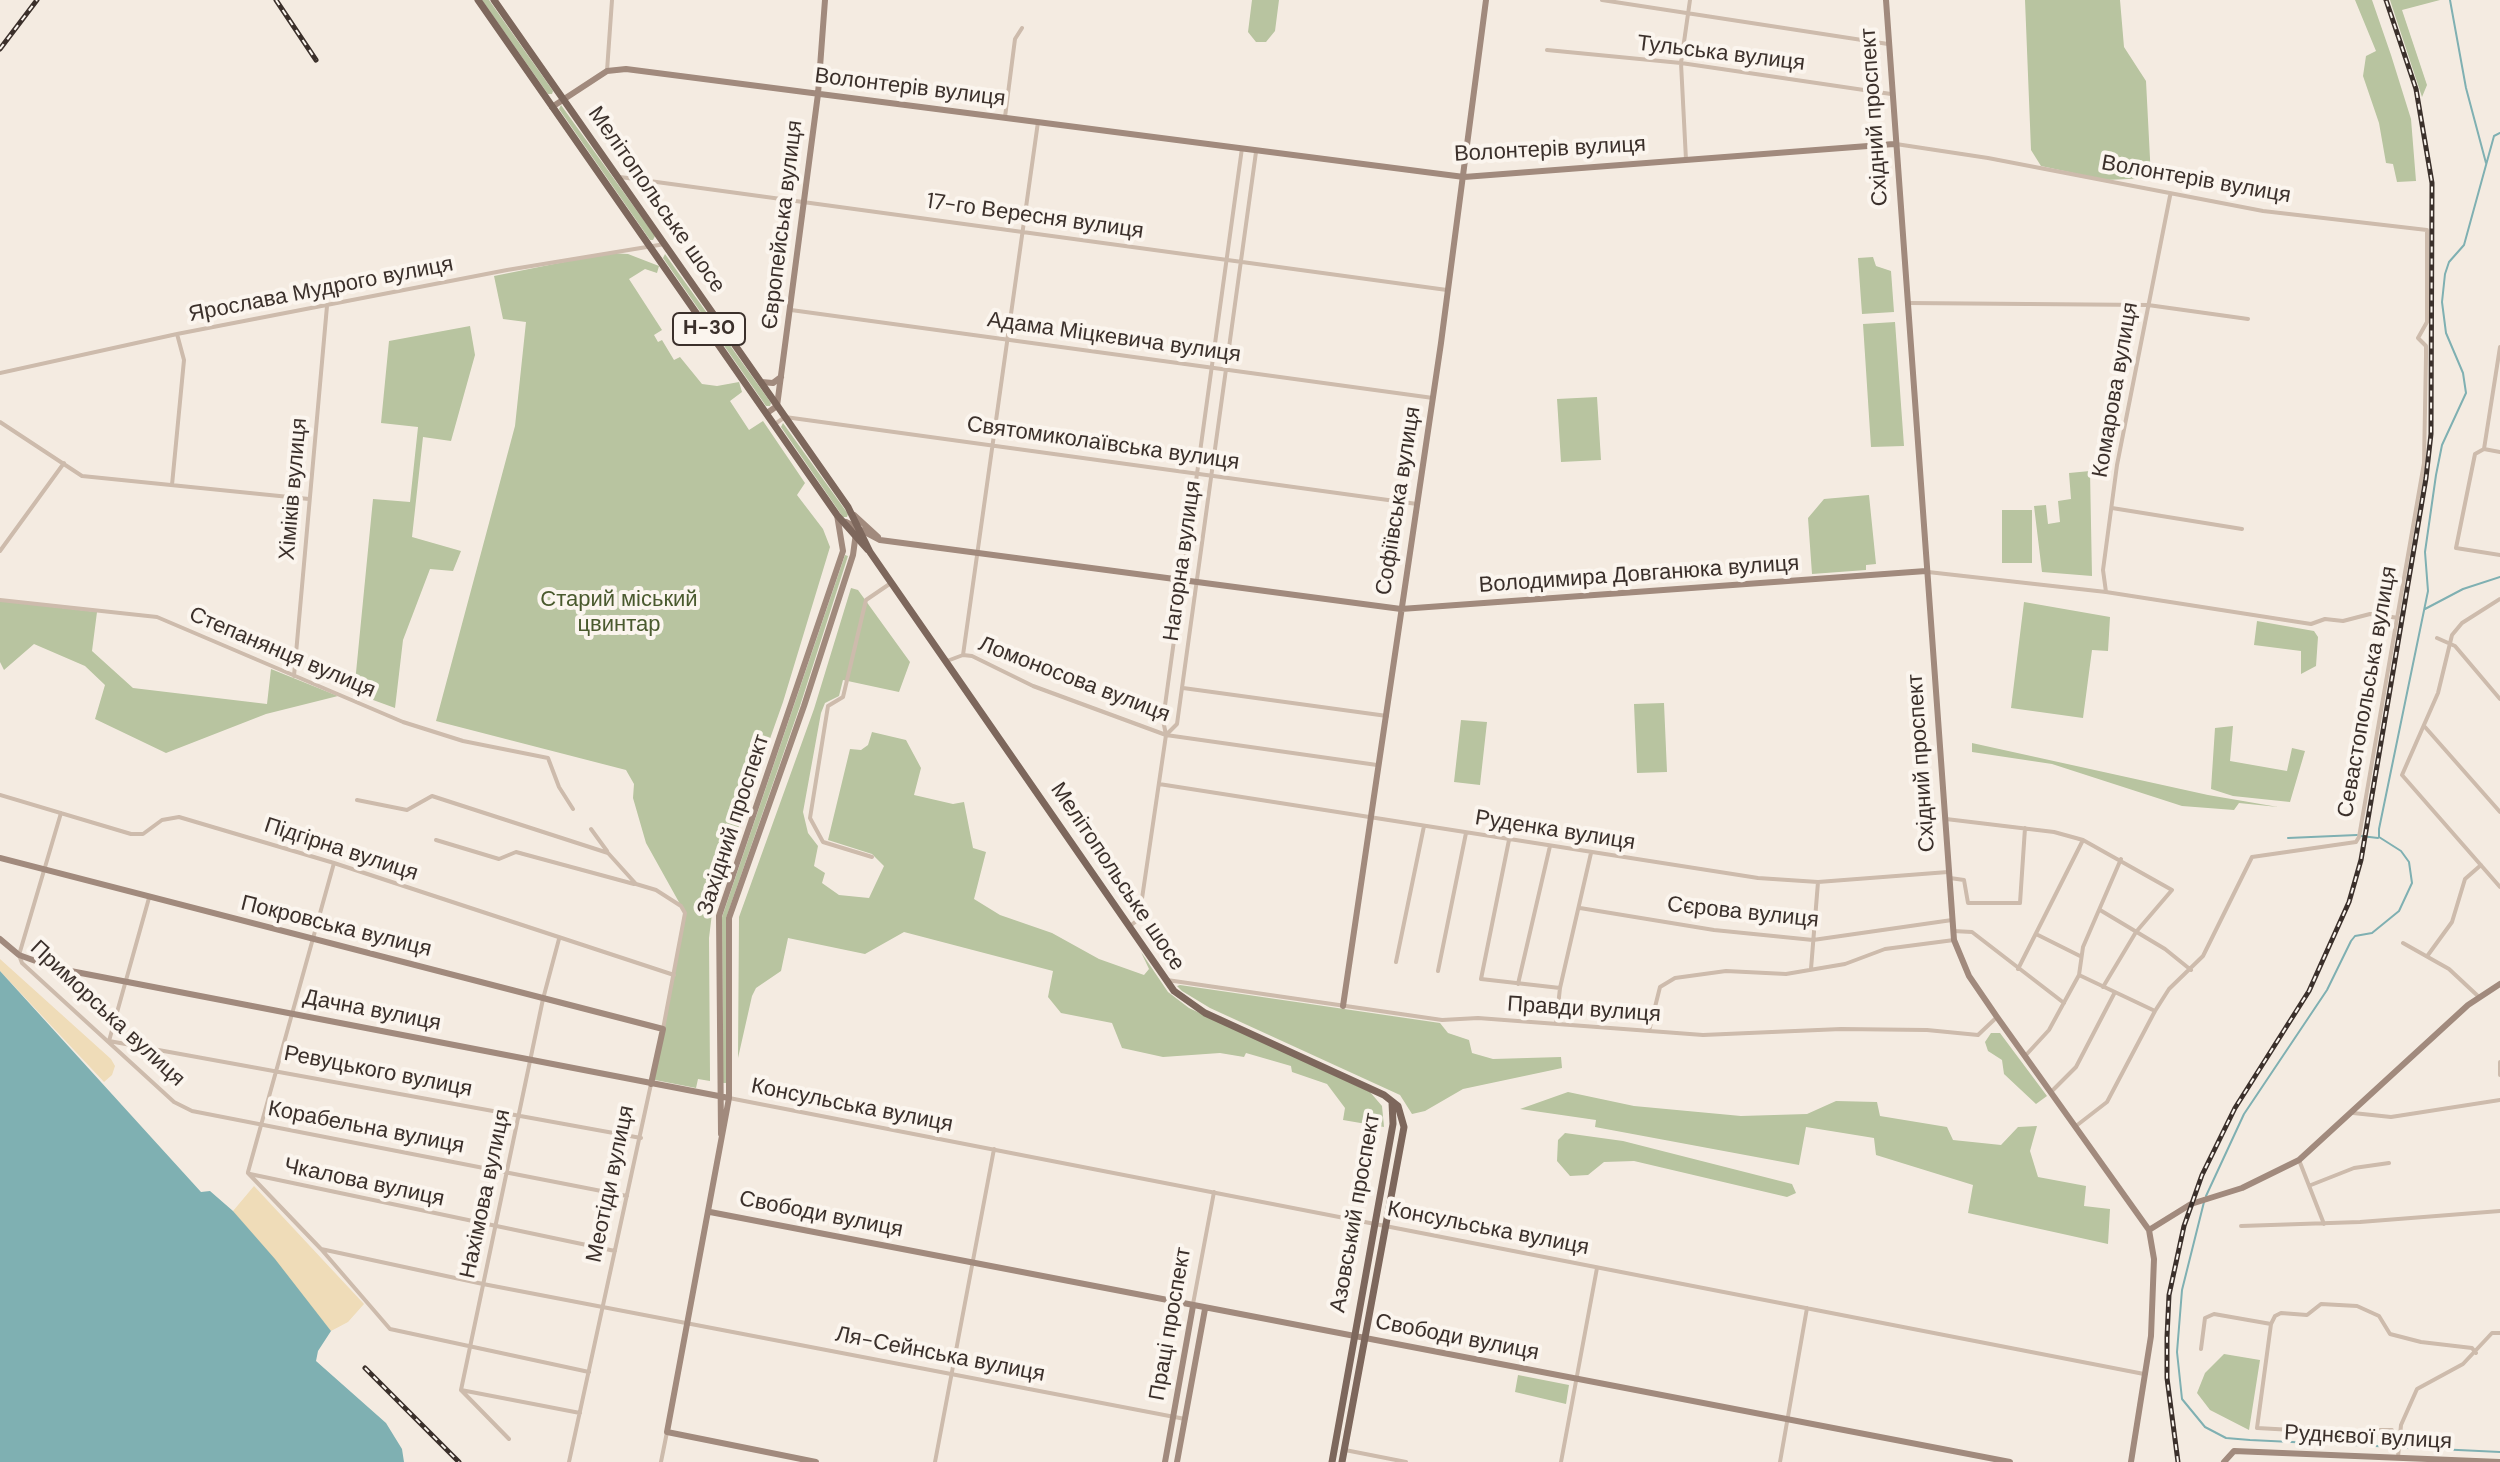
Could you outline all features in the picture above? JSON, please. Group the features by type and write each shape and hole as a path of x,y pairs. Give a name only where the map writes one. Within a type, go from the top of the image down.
{"main road":[{"name":"Мелітопольське шосе","path":"478,0 837,515 856,534 892,582 1165,980 1190,1004 1205,1013 1392,1100"},
{"name":"Мелітопольське шосе","path":"494,0 848,507 856,534"},
{"name":"Європейська вулиця","path":"777,406 818,94 825,0"},
{"name":"Софіївська вулиця","path":"1343,1006 1449,290 1486,0"},
{"name":"Східний проспект","path":"1886,0 1894,144 1954,940 1969,976 2149,1230 2154,1259 2147,1375 2131,1462"},
{"name":"Волонтерів вулиця","path":"607,71 626,69 1464,177 1894,144"},
{"path":"552,107 607,71"},
{"path":"761,382 773,383 781,377"},
{"path":"767,413 777,406"},
{"path":"848,507 880,540"},
{"name":"Західний проспект","path":"721,1156 719,916 843,551 837,515"},
{"path":"853,555 856,534 880,540"},
{"path":"853,555 863,543 880,540"},
{"name":"Володимира Довганюка вулиця","path":"880,540 1401,609 1926,571"},
{"name":"Західний проспект","path":"667,1432 721,1156 729,1098 729,918 853,555"},
{"name":"Покровська вулиця","path":"0,858 663,1029"},
{"name":"Приморська вулиця","path":"0,939 19,955"},
{"name":"Дачна вулиця","path":"19,955 55,968 729,1098"},
{"path":"2149,1230 2195,1203 2212,1199 2299,1160 2479,997 2500,984"},
{"name":"Меотіди вулиця","path":"651,1084 663,1029"},
{"name":"Азовський проспект","path":"1332,1462 1352,1337 1393,1124 1392,1100"},
{"name":"Азовський проспект","path":"1342,1462 1404,1127 1402,1115 1392,1100"},
{"name":"Свободи вулиця","path":"710,1212 2010,1462"},
{"name":"Праці проспект","path":"1165,1462 1193,1306"},
{"name":"Праці проспект","path":"1177,1462 1205,1309"},
{"path":"667,1432 816,1462"},
{"path":"1335,1448 1344,1450"},
{"name":"Руднєвої вулиця","path":"2224,1462 2234,1451 2500,1462"}],"street":[{"path":"607,71 612,0"},
{"path":"1602,0 1888,44"},
{"path":"1686,160 1681,63 1690,0"},
{"path":"1005,118 1015,39 1022,28"},
{"name":"Тульська вулиця","path":"1547,50 1681,63 1891,94"},
{"path":"963,655 1038,122"},
{"name":"Волонтерів вулиця","path":"1894,144 1988,158 2170,196 2299,217 2345,218 2416,230"},
{"name":"Нагорна вулиця","path":"1129,926 1139,919 1159,784 1166,735 1163,720 1181,580 1242,148"},
{"name":"Нагорна вулиця","path":"1166,735 1177,724 1256,150"},
{"name":"17-го Вересня вулиця","path":"617,176 1449,290"},
{"name":"Комарова вулиця","path":"2106,592 2103,570 2112,508 2170,196"},
{"name":"Севастопольська вулиця","path":"2076,1126 2095,1108 2107,1102 2169,989 2203,956 2252,857 2356,842 2399,618 2424,463 2426,346 2418,338 2427,322 2427,230 2416,230"},
{"name":"Ярослава Мудрого вулиця","path":"0,373 177,334 600,252 665,244"},
{"path":"1906,303 2148,305 2248,319"},
{"name":"Хіміків вулиця","path":"294,676 327,306"},
{"name":"Адама Міцкевича вулиця","path":"791,310 1433,398"},
{"path":"172,485 184,360 177,334"},
{"path":"2484,449 2500,347"},
{"path":"775,424 785,417"},
{"name":"Святомиколаївська вулиця","path":"785,417 1417,504"},
{"path":"0,422 82,476 309,499"},
{"path":"2500,452 2484,449 2475,454 2456,548 2500,555"},
{"path":"0,551 64,463"},
{"path":"2112,508 2242,529"},
{"name":"Володимира Довганюка вулиця","path":"1926,571 2106,592 2311,624 2325,619 2343,621 2370,614 2399,618"},
{"path":"872,857 823,842 810,818 828,706 843,697 866,600 892,582"},
{"path":"2500,599 2462,623 2449,641 2438,693 2402,775 2500,887"},
{"name":"Степанянця вулиця","path":"0,600 157,617 403,722 450,737 548,758 559,787 573,809"},
{"path":"2437,638 2449,641 2500,699"},
{"name":"Ломоносова вулиця","path":"947,661 963,655 1033,686 1166,735 1380,766"},
{"path":"1182,688 1387,716"},
{"path":"2425,727 2500,812"},
{"name":"Руденка вулиця","path":"1159,784 1758,878 1818,882 1948,875"},
{"name":"Підгірна вулиця","path":"0,795 143,834 162,820 179,817 334,863 674,975"},
{"path":"357,800 407,810 432,796 608,853"},
{"path":"19,955 61,813"},
{"path":"1944,819 2025,828 2083,840 2172,890 2136,932 2103,987"},
{"path":"1396,962 1424,826"},
{"path":"1948,875 1964,880 1968,903 2020,903 2025,828"},
{"path":"591,829 636,884"},
{"path":"1438,971 1466,833"},
{"path":"436,840 499,859 516,852 636,884"},
{"path":"1509,840 1481,979 1560,988"},
{"path":"2018,969 2083,840"},
{"path":"1518,984 1550,846"},
{"path":"1556,1024 1560,988 1591,853"},
{"path":"2026,1055 2049,1030 2079,975 2081,956 2121,859"},
{"path":"334,863 248,1173 321,1249 390,1329 470,1349 589,1372"},
{"path":"2428,955 2452,922 2465,879 2481,865"},
{"path":"1811,969 1818,882"},
{"name":"Меотіди вулиця","path":"636,884 656,890 685,913 663,1029"},
{"path":"109,1041 149,898"},
{"name":"Сєрова вулиця","path":"1580,908 1714,930 1813,940 1952,920"},
{"path":"2100,910 2191,970"},
{"path":"1953,931 1972,932 2064,1003"},
{"path":"2036,934 2081,956"},
{"name":"Нахімова вулиця","path":"461,1390 543,999 560,938"},
{"path":"1649,1031 1660,987 1675,978 1726,971 1786,974 1845,964 1885,949 1954,940"},
{"path":"2403,943 2449,969 2479,997"},
{"name":"Приморська вулиця","path":"19,955 22,963 174,1102 192,1111"},
{"path":"2079,975 2155,1011"},
{"name":"Правди вулиця","path":"1165,980 1439,1020 1478,1018 1741,1036 1796,1030 1927,1030 1978,1035 1997,1017"},
{"path":"2051,1092 2076,1067 2115,992"},
{"name":"Ревуцького вулиця","path":"109,1041 277,1069 641,1138"},
{"path":"2500,1062 2500,1075"},
{"name":"Меотіди вулиця","path":"569,1462 651,1084"},
{"name":"Консульська вулиця","path":"729,1098 2147,1375"},
{"path":"2353,1113 2391,1117 2500,1100"},
{"name":"Корабельна вулиця","path":"192,1111 627,1196"},
{"path":"935,1462 994,1149"},
{"path":"2299,1160 2324,1224"},
{"path":"2311,1185 2354,1168 2389,1163"},
{"name":"Чкалова вулиця","path":"248,1173 495,1228 615,1251"},
{"name":"Праці проспект","path":"1193,1306 1214,1192"},
{"path":"2241,1226 2324,1224 2500,1211"},
{"name":"Ля-Сейнська вулиця","path":"321,1249 483,1284 1185,1419"},
{"path":"1561,1462 1598,1267"},
{"path":"2398,1439 2392,1430 2371,1430 2365,1434 2257,1428 2271,1324 2281,1313 2307,1315 2321,1304 2357,1306 2379,1316 2390,1334 2421,1342 2472,1348 2476,1353"},
{"path":"1780,1462 1807,1308"},
{"path":"2201,1349 2205,1318 2214,1314 2271,1324"},
{"path":"2398,1457 2398,1439 2419,1386 2456,1368 2476,1353 2492,1333 2500,1333"},
{"path":"461,1390 580,1413"},
{"path":"461,1390 509,1439"},
{"name":"Західний проспект","path":"661,1462 667,1432"},
{"path":"1344,1450 1406,1462"}],"green space":[{"path":"482,0 489,0 553,91 552,94 548,94"},
{"path":"1252,0 1279,0 1275,31 1266,42 1256,42 1248,32"},
{"path":"2025,0 2120,0 2124,47 2146,81 2151,178 2106,180 2041,166 2031,150"},
{"path":"2355,0 2372,0 2391,55 2411,119 2416,181 2397,182 2393,164 2386,163 2379,123 2363,76 2366,56 2376,51"},
{"path":"2390,0 2440,0 2402,10 2427,85 2422,97"},
{"path":"561,105 655,236 653,240 650,240 559,109"},
{"name":"Старий міський цвинтар","path":"609,253 628,254 659,266 657,273 645,269 629,279 662,330 654,335 658,342 662,340 674,360 680,357 702,384 717,386 739,382 742,392 730,401 749,430 763,421 805,483 797,495 823,529 830,547 783,702 714,897 709,938 710,1081 698,1079 696,1088 655,1080 653,1075 685,913 646,843 633,798 634,784 626,770 436,721 515,426 526,322 503,319 494,276"},
{"path":"665,254 771,403 770,406 766,406 663,258"},
{"path":"1873,257 1876,266 1891,271 1894,312 1862,314 1858,258"},
{"path":"1895,322 1904,446 1871,447 1863,324"},
{"path":"470,326 475,355 451,441 423,437 412,537 461,551 453,571 430,569 403,640 395,708 354,693 373,499 410,502 418,427 381,423 389,341"},
{"path":"1597,397 1601,460 1561,462 1557,399"},
{"path":"783,423 848,514 847,517 843,517 781,427"},
{"path":"2090,471 2092,576 2042,572 2034,506 2046,505 2048,524 2060,522 2058,501 2071,499 2069,473"},
{"path":"1869,495 1876,564 1866,565 1866,570 1812,574 1808,518 1824,499"},
{"path":"2002,510 2032,510 2032,563 2002,563"},
{"path":"845,555 848,556 800,706 726,918 726,1083 723,1083 722,917"},
{"path":"851,588 858,590 910,662 899,692 843,680 839,696 825,703 821,713 803,812 808,833 818,846 814,866 825,873 822,883 839,895 869,898 884,866 872,854 828,840 850,749 861,750 868,745 872,732 906,740 921,768 914,795 953,804 964,802 973,848 986,852 974,899 1000,915 1052,933 1099,959 1144,975 1149,969 1141,952 1168,992 1189,1008 1370,1092 1382,1106 1384,1127 1343,1120 1345,1108 1327,1084 1292,1072 1291,1066 1246,1053 1244,1057 1220,1053 1163,1057 1122,1048 1112,1023 1061,1013 1048,997 1053,971 904,932 865,954 788,938 781,971 756,988 752,996 738,1058 739,917 814,709"},
{"path":"0,601 97,612 92,651 133,688 267,704 271,669 338,696 266,714 166,753 95,719 105,685 85,666 34,644 4,670 0,662"},
{"path":"2024,602 2110,617 2108,651 2092,650 2083,718 2011,708"},
{"path":"2257,621 2314,631 2318,637 2316,666 2301,674 2301,651 2254,645"},
{"path":"1664,703 1667,772 1637,773 1634,704"},
{"path":"1461,720 1487,722 1480,785 1454,782"},
{"path":"2233,726 2230,761 2287,771 2292,748 2305,751 2290,802 2233,796 2211,789 2215,728"},
{"path":"1972,743 2208,795 2278,807 2239,803 2234,810 2182,806 2052,764 1972,752"},
{"path":"1177,986 1440,1023 1448,1033 1469,1040 1472,1053 1493,1059 1561,1057 1562,1068 1463,1089 1425,1111 1412,1114 1400,1095 1210,1008 1182,991"},
{"path":"1991,1033 2000,1033 2047,1096 2036,1104 2004,1074 2002,1060 1988,1051 1985,1042"},
{"path":"1568,1092 1634,1106 1741,1116 1807,1114 1836,1101 1877,1102 1880,1116 1947,1127 1953,1140 2001,1145 2018,1127 2037,1126 2030,1151 2038,1177 2086,1186 2084,1206 2110,1209 2108,1244 1968,1213 1973,1185 1876,1155 1874,1138 1806,1127 1799,1165 1595,1127 1596,1120 1520,1109"},
{"path":"1565,1133 1623,1141 1792,1184 1796,1193 1787,1197 1634,1161 1604,1162 1588,1175 1570,1176 1557,1161 1558,1140"},
{"path":"2224,1354 2260,1360 2249,1430 2210,1410 2197,1393 2205,1373"},
{"path":"1518,1375 1569,1385 1566,1404 1515,1392"}],"sand":[{"path":"0,959 111,1059 115,1066 112,1075 104,1082 0,971"},
{"path":"254,1186 364,1304 348,1322 331,1331 233,1211"}],"water":[{"path":"0,971 201,1192 210,1191 233,1211 275,1259 331,1331 318,1351 316,1361 386,1423 402,1449 404,1462 0,1462"}],"waterway":[{"path":"2450,0 2466,88 2486,163"},
{"path":"2206,1196 2244,1114 2327,990 2351,941 2355,936 2372,933 2399,911 2412,883 2409,862 2401,851 2379,837 2379,829 2428,591 2425,552 2436,475 2442,445 2466,393 2463,373 2446,333 2442,302 2445,274 2449,262 2464,245 2494,136 2500,133"},
{"path":"2425,609 2463,589 2500,577"},
{"path":"2288,838 2357,835"},
{"path":"2361,836 2378,838"},
{"path":"2204,1202 2182,1290 2177,1352 2182,1399 2205,1427 2226,1438 2500,1452"}],"railway":[{"path":"0,49 37,0"},
{"path":"276,0 316,60"},
{"path":"2178,1462 2167,1378 2167,1337 2169,1295 2184,1226 2202,1175 2235,1108 2309,991 2349,902 2361,860 2426,478 2431,434 2432,183 2416,89 2386,0"},
{"path":"365,1368 459,1462"}]}
